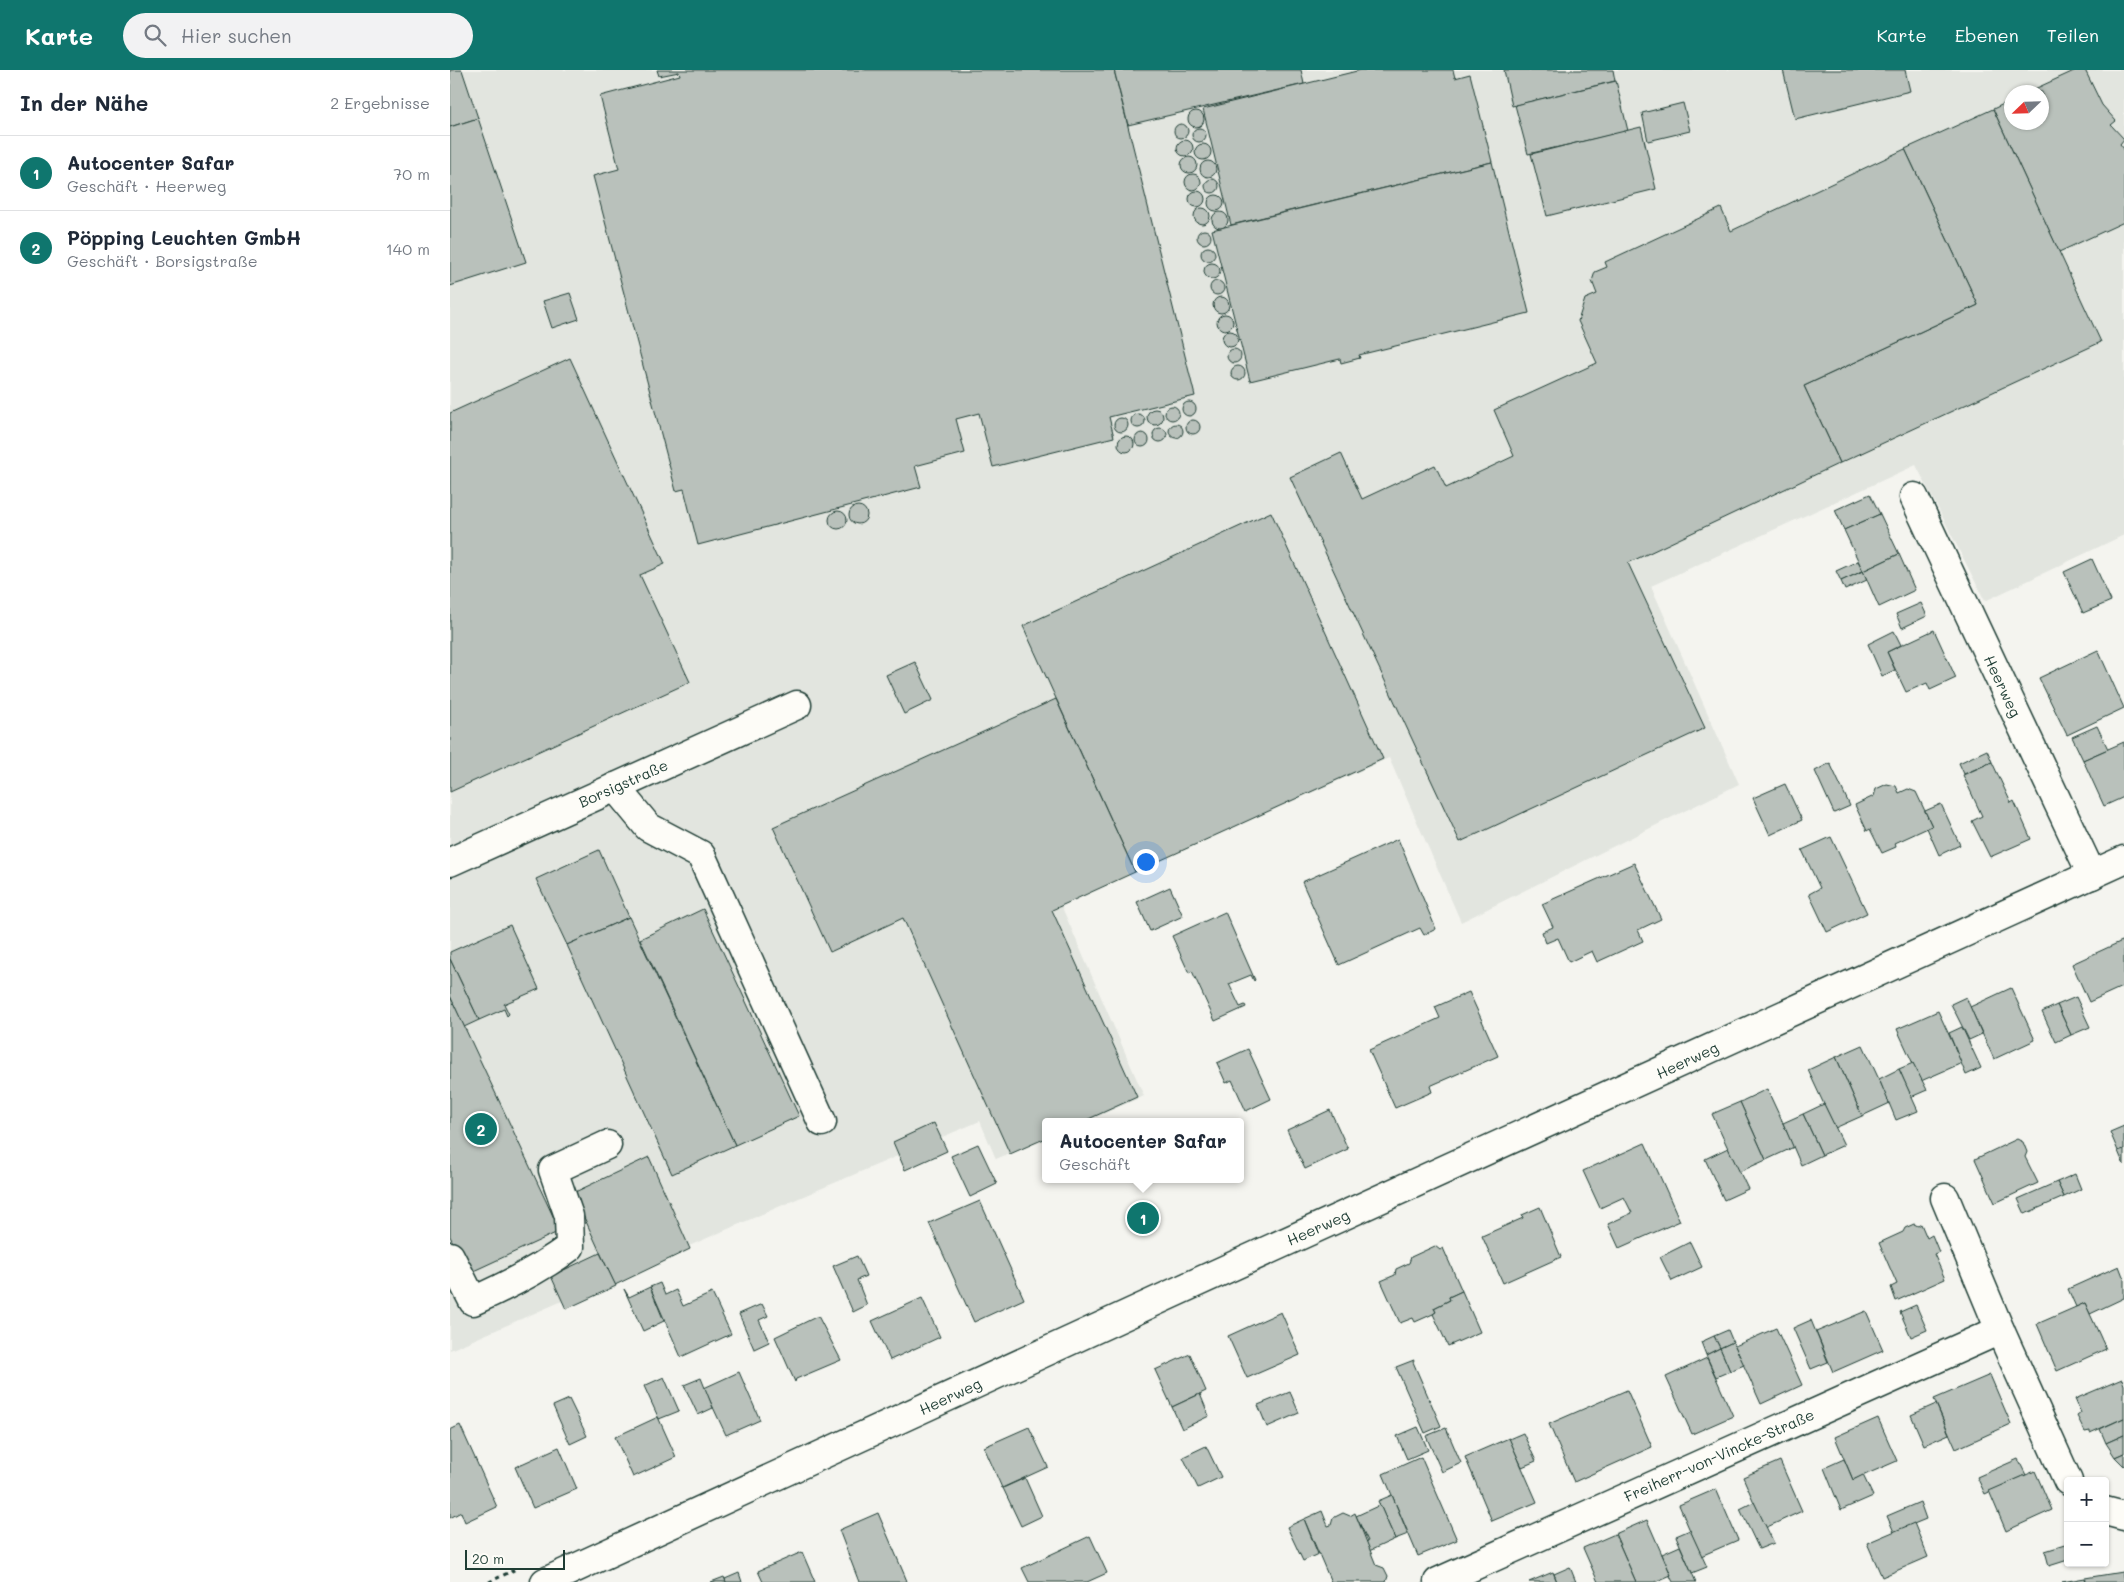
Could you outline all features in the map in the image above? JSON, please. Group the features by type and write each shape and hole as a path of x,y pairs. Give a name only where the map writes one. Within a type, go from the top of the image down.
{"street":[{"name":"Heerweg","path":"1914,497 2092,875"},
{"name":"Borsigstraße","path":"450,862 797,705"},
{"path":"615,787 648,827 701,855 822,1122"},
{"name":"Heerweg","path":"545,1582 1187,1286 2124,860"},
{"path":"450,1256 472,1301 516,1282 551,1262 570,1247 569,1216 553,1170 606,1145"},
{"path":"1945,1198 2000,1330 2066,1477"},
{"name":"Freiherr-von-Vincke-Straße","path":"1438,1582 2000,1330"},
{"path":"2109,1512 2124,1516"}],"shaded area":[{"path":"450,70 2124,70 2124,535 1985,601 1916,465 1651,586 1739,784 1461,922 1389,758 1061,905 1144,1096 1093,1118 1042,1118 1042,1139 996,1159 980,1121 450,1350"}],"building":[{"path":"450,70 462,70 478,118 450,127"},
{"path":"657,70 1114,70 1195,396 1109,417 1114,437 993,467 979,413 956,419 965,453 915,466 921,487 698,545 684,489 676,491 593,176 619,169 600,96 680,75 679,72 659,76"},
{"path":"1114,70 1301,70 1304,84 1128,125"},
{"path":"1361,70 1453,70 1455,78 1470,74 1492,162 1231,225 1203,109"},
{"path":"1504,70 1613,70 1615,81 1512,106"},
{"path":"1783,70 1905,70 1910,91 1795,119"},
{"path":"2076,70 2085,70 2102,105 2116,121 2111,125 2124,139 2120,144 2124,149 2124,222 2059,252 1993,109 2004,104 2004,130 2049,130 2049,85 2043,85"},
{"path":"1616,81 1628,131 1528,154 1515,105"},
{"path":"1683,103 1690,131 1648,141 1642,113"},
{"path":"1993,109 2101,342 1840,463 1804,386 1978,305 1905,149"},
{"path":"1196,111 1204,119 1196,127 1188,119"},
{"path":"478,118 526,262 450,286 450,127"},
{"path":"1178,124 1184,124 1188,131 1184,138 1178,138 1174,134 1174,128"},
{"path":"1641,127 1656,189 1547,216 1531,154"},
{"path":"1196,128 1202,128 1206,135 1202,142 1196,142 1192,138 1192,132"},
{"path":"1185,140 1193,148 1185,156 1177,148"},
{"path":"1203,144 1211,152 1203,160 1195,152"},
{"path":"1905,149 1978,305 1804,386 1840,463 1628,563 1705,728 1460,842 1290,477 1341,453 1362,499 1435,465 1446,488 1514,456 1494,410 1597,363 1578,321 1585,299 1597,294 1592,281 1595,272 1607,267 1605,262 1721,208 1731,231"},
{"path":"1189,157 1197,165 1189,173 1181,165"},
{"path":"1208,161 1216,169 1208,177 1200,169"},
{"path":"1492,162 1529,313 1359,355 1360,358 1341,363 1340,359 1250,381 1212,230"},
{"path":"1193,174 1201,182 1193,190 1185,182"},
{"path":"1209,179 1215,179 1219,186 1215,193 1209,193 1205,189 1205,183"},
{"path":"1197,191 1205,199 1197,207 1189,199"},
{"path":"1216,195 1224,203 1216,211 1208,203"},
{"path":"1202,208 1210,216 1202,224 1194,216"},
{"path":"1220,212 1228,220 1220,228 1212,220"},
{"path":"1201,230 1207,230 1211,237 1207,244 1201,244 1197,240 1197,234"},
{"path":"1205,247 1211,247 1215,254 1211,261 1205,261 1201,257 1201,251"},
{"path":"1212,263 1220,271 1212,279 1204,271"},
{"path":"1214,281 1220,281 1224,288 1220,295 1214,295 1210,291 1210,285"},
{"path":"570,293 579,319 552,328 543,301"},
{"path":"1221,297 1229,305 1221,313 1213,305"},
{"path":"1225,314 1233,322 1225,330 1217,322"},
{"path":"1230,331 1238,339 1230,347 1222,339"},
{"path":"1231,349 1237,349 1241,356 1237,363 1231,363 1227,359 1227,353"},
{"path":"570,358 665,564 640,575 690,682 450,792 450,413"},
{"path":"1235,366 1241,366 1245,373 1241,380 1235,380 1231,376 1231,370"},
{"path":"1186,402 1192,402 1196,409 1192,416 1186,416 1182,412 1182,406"},
{"path":"1169,406 1175,406 1179,413 1175,420 1169,420 1165,416 1165,410"},
{"path":"1155,409 1163,417 1155,425 1147,417"},
{"path":"1135,414 1141,414 1145,421 1141,428 1135,428 1131,424 1131,418"},
{"path":"1118,418 1124,418 1128,425 1124,432 1118,432 1114,428 1114,422"},
{"path":"1190,420 1196,420 1200,427 1196,434 1190,434 1186,430 1186,424"},
{"path":"1173,424 1179,424 1183,431 1179,438 1173,438 1169,434 1169,428"},
{"path":"1157,428 1163,428 1167,435 1163,442 1157,442 1153,438 1153,432"},
{"path":"1139,433 1145,433 1149,440 1145,447 1139,447 1135,443 1135,437"},
{"path":"1126,436 1134,444 1126,452 1118,444"},
{"path":"1870,494 1880,514 1844,530 1835,510"},
{"path":"858,506 864,509 867,515 864,521 858,524 852,521 849,515 852,509"},
{"path":"838,511 844,514 847,520 844,526 838,529 832,526 829,520 832,514"},
{"path":"1271,512 1383,759 1135,872 1023,626"},
{"path":"1880,514 1899,554 1863,571 1844,530"},
{"path":"1899,554 1915,590 1879,607 1863,571"},
{"path":"2092,559 2111,601 2083,613 2064,572"},
{"path":"1858,561 1863,571 1841,581 1836,571"},
{"path":"1863,571 1867,580 1845,590 1841,581"},
{"path":"1921,603 1927,616 1902,628 1896,614"},
{"path":"1934,630 1956,678 1930,690 1927,683 1906,692 1887,652"},
{"path":"1894,631 1901,645 1887,652 1895,670 1882,676 1868,644"},
{"path":"2098,650 2124,708 2067,735 2039,678"},
{"path":"915,662 933,700 904,714 886,675"},
{"path":"1056,699 1135,872 1052,910 1137,1097 1091,1118 1042,1118 1042,1140 1010,1154 903,918 830,952 773,827"},
{"path":"2097,726 2108,749 2083,760 2072,737"},
{"path":"2124,742 2124,797 2104,806 2083,760"},
{"path":"1987,750 1992,762 1964,774 1959,763"},
{"path":"1992,762 2011,803 2014,801 2031,839 1990,857 1972,821 1982,816 1963,775"},
{"path":"1830,763 1850,806 1834,813 1815,771"},
{"path":"1785,784 1802,820 1770,835 1753,798"},
{"path":"1887,784 1896,786 1899,793 1908,789 1916,792 1932,826 1895,843 1896,847 1882,853 1870,829 1867,831 1855,805 1874,796 1876,789"},
{"path":"1941,804 1960,845 1939,855 1927,828 1932,826 1925,811"},
{"path":"1831,837 1867,913 1827,932 1809,894 1820,888 1802,850"},
{"path":"1398,839 1436,929 1424,935 1420,928 1339,965 1302,882"},
{"path":"599,850 629,917 567,945 536,879"},
{"path":"1634,863 1661,919 1638,930 1643,941 1597,962 1592,951 1569,962 1558,938 1546,943 1542,932 1553,927 1542,904"},
{"path":"1170,887 1183,916 1150,931 1137,902"},
{"path":"703,909 799,1116 735,1145 640,939"},
{"path":"1225,912 1255,980 1251,975 1229,984 1240,1007 1245,1005 1246,1007 1215,1021 1192,971 1189,973 1172,936"},
{"path":"629,917 735,1145 672,1174 567,945"},
{"path":"510,925 539,989 504,1004 509,1014 507,1016 504,1009 479,1020 450,959 450,952"},
{"path":"2122,941 2124,944 2124,986 2089,1002 2072,964"},
{"path":"450,959 479,1020 464,1027 450,996"},
{"path":"2011,988 2035,1040 1994,1059 1970,1007"},
{"path":"1469,992 1498,1056 1430,1086 1432,1092 1395,1108 1369,1050 1440,1018 1435,1007"},
{"path":"450,996 560,1231 467,1274 450,1236"},
{"path":"1966,997 1982,1034 1969,1040 1951,1004"},
{"path":"2076,997 2090,1027 2071,1035 2057,1005"},
{"path":"2057,1005 2071,1035 2056,1042 2042,1012"},
{"path":"1938,1011 1962,1063 1921,1081 1897,1029"},
{"path":"1962,1027 1981,1068 1966,1075 1949,1033"},
{"path":"1863,1045 1890,1103 1862,1116 1836,1057"},
{"path":"1248,1049 1271,1099 1246,1111 1232,1080 1226,1083 1217,1063"},
{"path":"1836,1057 1862,1116 1835,1128 1808,1070"},
{"path":"1913,1063 1927,1090 1911,1097 1899,1069"},
{"path":"1899,1069 1918,1111 1896,1120 1879,1079"},
{"path":"1767,1089 1794,1147 1766,1160 1740,1102"},
{"path":"1740,1102 1766,1160 1739,1172 1712,1114"},
{"path":"1824,1104 1844,1145 1822,1155 1803,1114"},
{"path":"1330,1110 1348,1149 1305,1169 1287,1130"},
{"path":"1803,1114 1822,1155 1801,1165 1783,1123"},
{"path":"934,1123 947,1151 905,1170 893,1142"},
{"path":"2124,1126 2124,1149 2118,1151 2110,1132"},
{"path":"2017,1139 2023,1142 2027,1152 2025,1157 2038,1183 1995,1203 1975,1159"},
{"path":"1645,1143 1680,1221 1619,1248 1608,1224 1632,1213 1624,1197 1600,1208 1583,1171"},
{"path":"978,1144 997,1184 970,1197 951,1156"},
{"path":"1728,1148 1748,1189 1724,1200 1705,1159"},
{"path":"2124,1149 2124,1165 2118,1151"},
{"path":"649,1157 690,1249 615,1285 573,1193"},
{"path":"2075,1174 2081,1189 2064,1197 2057,1182"},
{"path":"2057,1182 2064,1197 2025,1214 2018,1199"},
{"path":"980,1201 1024,1299 974,1322 929,1223"},
{"path":"1540,1207 1561,1257 1503,1283 1482,1236 1523,1218 1522,1215"},
{"path":"1914,1224 1918,1226 1921,1224 1927,1238 1932,1235 1939,1252 1934,1254 1945,1279 1896,1301 1891,1287 1897,1284 1879,1243 1903,1232 1905,1228"},
{"path":"1690,1242 1702,1267 1672,1281 1660,1257"},
{"path":"1435,1246 1440,1250 1443,1248 1462,1291 1449,1297 1450,1300 1434,1308 1436,1312 1433,1314 1415,1322 1413,1318 1400,1323 1381,1281 1395,1275 1396,1269 1409,1263 1411,1257"},
{"path":"600,1253 616,1286 566,1309 551,1276"},
{"path":"857,1256 866,1276 857,1280 867,1305 853,1312 833,1266"},
{"path":"2119,1266 2124,1279 2124,1298 2090,1314 2085,1303 2076,1307 2068,1289"},
{"path":"660,1283 665,1295 676,1290 683,1306 712,1293 731,1334 681,1357 650,1287"},
{"path":"650,1287 664,1321 643,1331 624,1289 629,1297"},
{"path":"1462,1291 1480,1332 1448,1346 1433,1314 1436,1312 1434,1308 1450,1300 1449,1297"},
{"path":"922,1298 940,1337 890,1360 872,1321"},
{"path":"2085,1303 2106,1349 2057,1371 2037,1324"},
{"path":"762,1304 768,1316 759,1320 769,1342 754,1349 739,1314"},
{"path":"1916,1305 1927,1330 1911,1337 1900,1312"},
{"path":"1866,1311 1883,1350 1833,1372 1816,1332"},
{"path":"1281,1312 1300,1355 1247,1378 1228,1336"},
{"path":"818,1316 841,1360 796,1379 795,1382 775,1337"},
{"path":"1811,1320 1828,1362 1811,1369 1793,1328"},
{"path":"1776,1328 1802,1385 1761,1404 1735,1346"},
{"path":"1728,1330 1733,1342 1720,1348 1714,1336"},
{"path":"1714,1336 1720,1348 1706,1355 1701,1342"},
{"path":"1733,1342 1744,1365 1730,1371 1720,1348"},
{"path":"1720,1348 1730,1371 1716,1377 1706,1355"},
{"path":"1190,1354 1206,1391 1172,1407 1155,1370"},
{"path":"1707,1358 1733,1416 1692,1434 1666,1377"},
{"path":"1414,1360 1413,1362 1441,1426 1425,1433 1396,1367"},
{"path":"739,1372 760,1420 726,1435 704,1388"},
{"path":"1990,1375 2011,1424 1956,1449 1934,1399"},
{"path":"664,1377 679,1411 659,1419 644,1386"},
{"path":"701,1378 713,1408 698,1415 684,1385"},
{"path":"2122,1379 2124,1385 2124,1418 2090,1433 2090,1431 2085,1432 2077,1416 2081,1413 2075,1399"},
{"path":"1627,1390 1652,1447 1574,1482 1549,1424"},
{"path":"1290,1392 1299,1413 1267,1427 1258,1405"},
{"path":"1200,1394 1209,1416 1182,1429 1172,1407"},
{"path":"569,1399 587,1436 570,1444 553,1406"},
{"path":"1936,1404 1949,1434 1924,1445 1911,1415"},
{"path":"658,1417 676,1457 633,1477 615,1437"},
{"path":"1878,1418 1897,1461 1853,1480 1835,1437"},
{"path":"2124,1418 2124,1435 2106,1443 2100,1429"},
{"path":"460,1425 497,1507 465,1522 461,1512 450,1518 450,1430"},
{"path":"1029,1427 1048,1467 1002,1488 984,1447"},
{"path":"1418,1427 1428,1450 1407,1459 1397,1436"},
{"path":"1446,1428 1461,1463 1442,1472 1426,1436"},
{"path":"1523,1433 1536,1461 1522,1467 1509,1439"},
{"path":"2124,1435 2124,1453 2115,1457 2106,1443"},
{"path":"1509,1438 1537,1502 1492,1521 1465,1457"},
{"path":"1206,1446 1221,1477 1198,1488 1183,1457"},
{"path":"559,1447 577,1489 533,1508 515,1467"},
{"path":"2124,1453 2124,1466 2115,1457"},
{"path":"1421,1457 1457,1540 1418,1556 1383,1474"},
{"path":"1844,1459 1853,1480 1863,1475 1873,1496 1841,1510 1824,1468"},
{"path":"2018,1459 2026,1475 1985,1494 1977,1477"},
{"path":"1780,1461 1802,1511 1765,1528 1743,1477"},
{"path":"2035,1471 2052,1510 2006,1531 1989,1491"},
{"path":"1025,1478 1042,1516 1021,1526 1003,1488"},
{"path":"1716,1489 1738,1540 1701,1556 1679,1505"},
{"path":"1392,1495 1408,1534 1395,1539 1378,1501"},
{"path":"1754,1502 1774,1543 1759,1549 1740,1509"},
{"path":"1920,1502 1926,1519 1894,1532 1887,1516"},
{"path":"1380,1505 1395,1539 1369,1551 1366,1542 1368,1541 1356,1516"},
{"path":"1322,1511 1328,1526 1331,1525 1333,1518 1343,1513 1350,1516 1355,1513 1376,1565 1384,1568 1388,1576 1386,1582 1331,1582 1304,1519"},
{"path":"878,1513 907,1581 905,1582 859,1582 839,1530"},
{"path":"1304,1519 1318,1554 1303,1561 1287,1527"},
{"path":"1647,1520 1671,1575 1655,1582 1636,1582 1615,1534"},
{"path":"1914,1523 1928,1557 1882,1577 1867,1543"},
{"path":"1690,1530 1707,1567 1692,1573 1676,1536"},
{"path":"1615,1534 1636,1582 1598,1582 1583,1548"},
{"path":"1090,1536 1107,1573 1087,1582 1029,1582 1022,1568"},
{"path":"2064,1545 2064,1561 2049,1566 2045,1551"},
{"path":"1680,1546 1696,1582 1673,1582 1670,1576 1662,1554"},
{"path":"802,1552 815,1582 763,1582 758,1571"},
{"path":"1570,1567 1576,1582 1557,1582 1554,1574"},
{"path":"1553,1572 1557,1582 1529,1582"},
{"path":"2122,1572 2124,1582 2086,1582 2085,1578"},
{"path":"739,1573 742,1582 726,1582 725,1579"},
{"path":"724,1577 726,1582 711,1582"},
{"path":"2085,1578 2086,1582 2062,1582"}],"place":[{"name":"Pöpping Leuchten GmbH","path":"481,1129"},
{"name":"Autocenter Safar","path":"1143,1218"}]}
